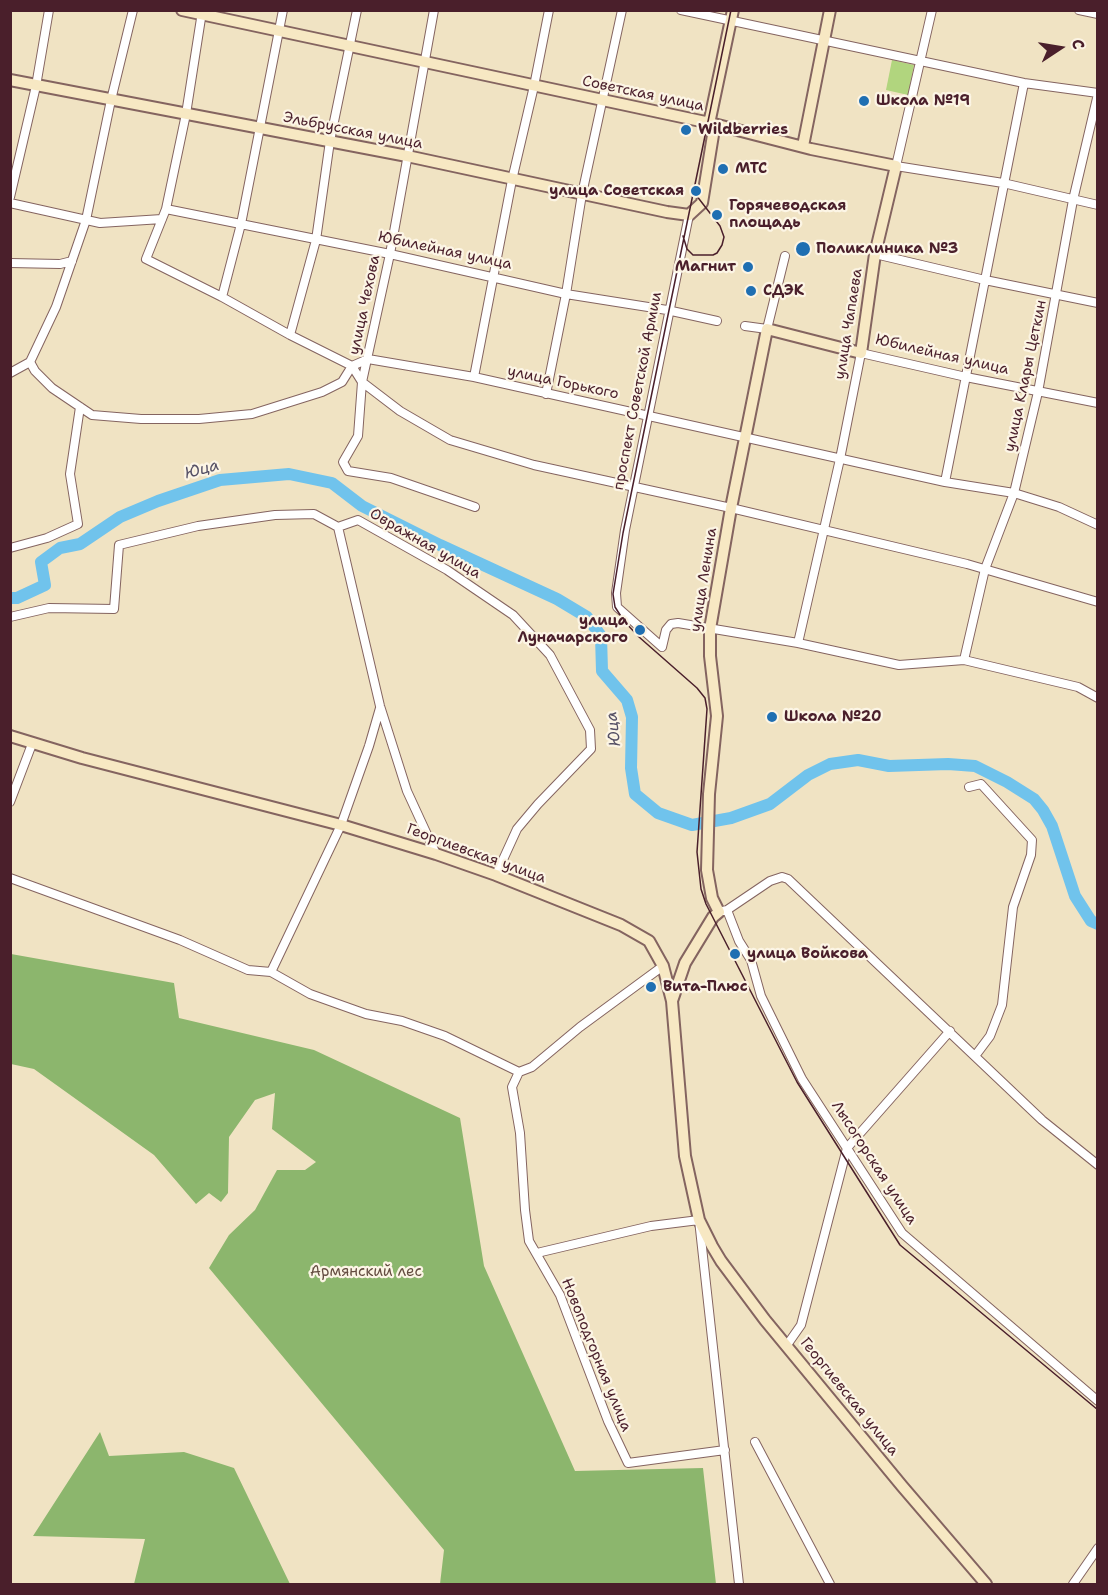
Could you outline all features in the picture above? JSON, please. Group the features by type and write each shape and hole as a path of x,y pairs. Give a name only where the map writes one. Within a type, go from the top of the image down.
{"main road":[{"name":"Советская улица","path":"182,10 710,123 896,166"},
{"path":"803,146 830,10"},
{"name":"проспект Советской Армии","path":"689,215 702,203 713,135 710,123 732,16"},
{"name":"Эльбрусская улица","path":"10,80 407,156 512,180 689,215"},
{"name":"улица Чапаева","path":"861,353 875,254 896,166"},
{"name":"Юбилейная улица","path":"767,329 861,353"},
{"name":"улица Ленина","path":"723,911 712,898 707,870 710,794 717,716 710,656 710,629 731,508 767,329"},
{"name":"Георгиевская улица","path":"10,736 81,758 341,825 436,854 496,875 641,935 652,945 663,966 672,1000 685,1156 699,1220 721,1261 902,1486 986,1584"},
{"path":"672,1000 685,963 713,918 723,911"},
{"path":"663,966 674,967 685,963"}],"street":[{"path":"10,197 36,86 49,10"},
{"path":"10,373 30,362 56,307 86,220 111,100 133,10"},
{"path":"222,297 241,225 283,10"},
{"path":"290,335 316,240 330,141 357,10"},
{"name":"улица Чехова","path":"434,10 390,254 362,382 358,436 343,462 348,471 391,478 475,507"},
{"path":"474,377 512,180 549,10"},
{"path":"546,394 566,294 582,194 622,10"},
{"path":"681,10 732,16 825,41 1024,83 1098,93"},
{"name":"улица Чапаева","path":"896,166 932,10"},
{"path":"1079,10 1098,14"},
{"path":"202,13 186,114 166,209 146,260 222,297 352,366 362,382 400,411 450,440 534,465 731,508 985,569 1098,602"},
{"path":"945,482 1024,83"},
{"name":"улица Клары Цеткин","path":"964,660 985,569 1014,493 1038,392 1074,200 1098,93"},
{"name":"Советская улица","path":"896,166 1004,183 1098,205"},
{"path":"10,203 100,223 162,219"},
{"name":"Юбилейная улица","path":"166,209 390,254 566,294 669,310 717,321"},
{"name":"проспект Советской Армии","path":"689,215 634,487 616,593 617,607 662,647 666,630 671,624 678,623 710,629"},
{"path":"875,254 1098,303"},
{"name":"улица Ленина","path":"767,329 785,256"},
{"path":"10,262 60,264 72,261"},
{"name":"Юбилейная улица","path":"745,326 767,329"},
{"name":"улица Чапаева","path":"798,643 825,530 861,353"},
{"name":"Юбилейная улица","path":"861,353 966,377 1098,403"},
{"path":"30,362 35,371 52,388 92,415 141,419 199,419 252,414 322,392 342,382 352,366 368,359"},
{"name":"улица Горького","path":"368,359 474,377 945,482 1014,493 1059,507 1098,525"},
{"path":"10,548 47,538 78,524 70,474 80,407"},
{"path":"10,617 49,608 114,609 119,545 198,526 275,514 314,514 338,527 380,706 407,791 436,854"},
{"name":"Овражная улица","path":"338,527 358,520 447,570 513,615 550,655 590,730 591,749 538,804 518,829 496,875"},
{"path":"710,629 798,643 899,665 964,660 1078,687 1098,698"},
{"path":"271,972 341,825 369,746 380,706"},
{"path":"10,802 32,744"},
{"path":"969,788 981,784 1032,840 1031,855 1013,907 1002,1005 990,1036 975,1056"},
{"path":"723,911 770,881 782,877 788,879 1042,1120 1098,1165"},
{"path":"10,878 180,940 248,970 271,972 310,994 366,1014 402,1021 445,1036 519,1072 532,1067 580,1027 663,966"},
{"name":"Лысогорская улица","path":"723,911 751,960 761,996 802,1079 902,1233 1098,1401"},
{"path":"787,1344 801,1324 847,1148 950,1031"},
{"name":"Новоподгорная улица","path":"519,1072 512,1087 520,1133 529,1241 532,1250 537,1254 561,1295 608,1421 628,1463 725,1450"},
{"path":"537,1254 651,1226 699,1220"},
{"name":"Георгиевская улица","path":"699,1220 739,1584"},
{"path":"755,1442 830,1584"},
{"path":"1073,1584 1098,1548"}],"green space":[{"path":"892,60 914,65 908,95 886,90"},
{"name":"Армянский лес","path":"11,954 174,983 179,1018 314,1050 460,1118 484,1266 575,1471 703,1468 716,1584 440,1584 444,1550 209,1268 229,1235 255,1210 277,1170 305,1170 316,1162 272,1129 275,1093 255,1100 229,1137 228,1193 221,1202 209,1193 196,1204 154,1155 34,1069 11,1064"},
{"path":"100,1432 109,1456 184,1452 234,1468 290,1584 134,1584 145,1539 33,1536"}],"waterway":[{"name":"Юца","path":"10,598 17,598 45,585 41,562 60,548 80,544 120,517 158,501 220,480 289,474 332,483 362,506 557,599 587,617 601,636 602,671 627,700 632,717 631,768 635,794 658,813 692,825 731,818 770,804 808,775 830,764 858,760 889,766 948,764 975,766 1034,799 1043,810 1052,826 1075,896 1091,921 1098,924"}],"tram line":[{"path":"731,10 623,533 613,594 615,607 639,637 697,688 705,698 707,709 697,852 701,889 706,904 797,1082 900,1245 1098,1410"},
{"path":"683,236 687,249 693,255 713,255 722,245 724,237 720,226 696,195"}],"place":[{"name":"Школа №19","path":"864,101"},
{"name":"Wildberries","path":"686,130"},
{"name":"МТС","path":"723,169"},
{"name":"улица Советская","path":"696,191"},
{"name":"Горячеводская площадь","path":"717,215"},
{"name":"Поликлиника №3","path":"803,249"},
{"name":"Магнит","path":"748,267"},
{"name":"СДЭК","path":"751,291"},
{"name":"улица Луначарского","path":"640,630"},
{"name":"Школа №20","path":"772,717"},
{"name":"улица Войкова","path":"735,954"},
{"name":"Вита-Плюс","path":"651,987"}]}
